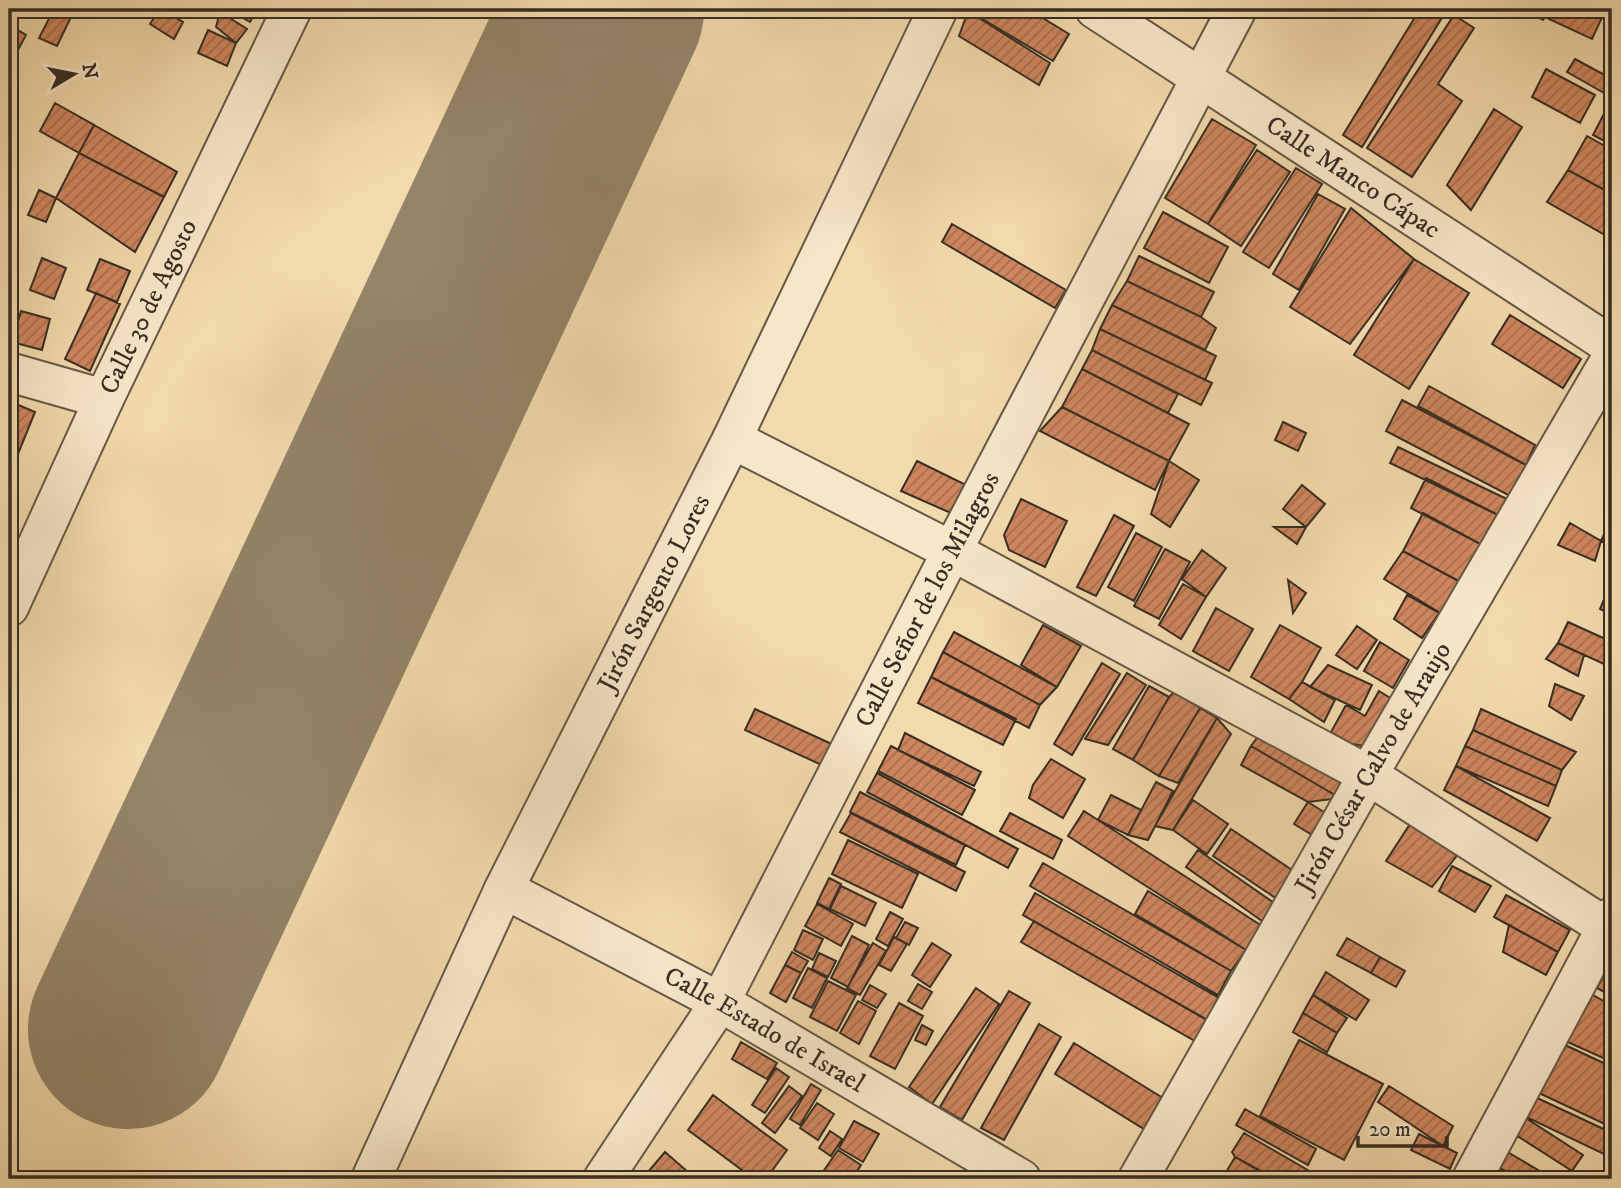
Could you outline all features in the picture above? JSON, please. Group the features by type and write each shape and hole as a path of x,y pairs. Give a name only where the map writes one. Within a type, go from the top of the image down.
{"street":[{"name":"Calle 30 de Agosto","path":"9,607 104,399 292,9"},
{"name":"Jirón Sargento Lores","path":"371,1179 504,889 732,439 938,9"},
{"name":"Calle Manco Cápac","path":"1095,9 1612,346"},
{"name":"Calle Señor de los Milagros","path":"603,1179 720,1002 951,551 1237,9"},
{"name":"Jirón César Calvo de Araujo","path":"1138,1179 1368,775 1612,357"},
{"path":"9,372 104,399"},
{"path":"732,439 951,551 1368,775 1611,925 1472,1179"},
{"name":"Calle Estado de Israel","path":"504,889 720,1002 1021,1179"}],"building":[{"path":"54,9 72,15 57,46 39,38"},
{"path":"160,9 183,22 174,39 150,24"},
{"path":"227,9 257,9 250,22"},
{"path":"1028,9 1069,34 1053,61 969,11"},
{"path":"1420,9 1431,9 1443,16 1362,147 1343,135"},
{"path":"1523,9 1549,9 1543,20"},
{"path":"1553,9 1606,9 1592,39 1549,19"},
{"path":"968,11 1050,63 1039,85 959,36"},
{"path":"220,12 247,29 236,43 216,27"},
{"path":"1454,15 1474,28 1438,84 1462,101 1412,177 1367,148"},
{"path":"9,25 26,35 9,67"},
{"path":"208,30 236,43 227,66 198,53"},
{"path":"1575,59 1612,79 1604,93 1567,72"},
{"path":"1546,69 1595,95 1580,123 1532,97"},
{"path":"1612,101 1612,145 1593,135"},
{"path":"55,103 94,125 79,153 40,131"},
{"path":"1494,109 1522,127 1471,210 1447,185"},
{"path":"1212,119 1256,145 1208,224 1165,198"},
{"path":"94,125 177,172 164,197 79,153"},
{"path":"1587,136 1612,150 1612,194 1568,170"},
{"path":"1257,150 1290,172 1241,246 1208,224"},
{"path":"79,153 164,197 135,252 56,198"},
{"path":"1296,168 1322,184 1269,268 1243,252"},
{"path":"1568,170 1612,194 1612,239 1547,202"},
{"path":"39,190 56,198 46,222 28,215"},
{"path":"1318,194 1345,209 1299,290 1273,274"},
{"path":"1351,208 1414,259 1350,344 1290,307"},
{"path":"1163,212 1228,247 1209,283 1144,248"},
{"path":"952,224 1066,290 1055,308 942,242"},
{"path":"1139,256 1214,292 1201,317 1127,281"},
{"path":"42,258 66,268 54,299 30,290"},
{"path":"100,259 130,271 117,302 87,290"},
{"path":"1414,259 1469,293 1409,389 1354,355"},
{"path":"1127,281 1201,317 1216,328 1205,350 1112,305"},
{"path":"96,293 120,304 90,371 65,359"},
{"path":"1112,305 1216,356 1205,380 1100,329"},
{"path":"21,311 50,319 42,350 12,342"},
{"path":"1510,315 1581,359 1563,388 1492,344"},
{"path":"1100,329 1212,383 1201,405 1092,350"},
{"path":"1092,350 1178,394 1168,413 1082,369"},
{"path":"1082,369 1189,424 1169,461 1062,407"},
{"path":"1429,386 1535,445 1526,465 1418,406"},
{"path":"1402,400 1526,465 1510,496 1386,431"},
{"path":"9,401 35,412 9,476"},
{"path":"1062,407 1169,461 1155,490 1040,431"},
{"path":"1283,422 1306,433 1298,451 1275,440"},
{"path":"1398,447 1509,500 1500,516 1390,463"},
{"path":"917,461 966,485 953,514 901,491"},
{"path":"1169,461 1199,480 1170,527 1151,514"},
{"path":"1426,478 1500,516 1484,546 1411,508"},
{"path":"1302,485 1325,504 1306,527 1283,509"},
{"path":"1021,499 1067,521 1045,567 1009,550 1004,535"},
{"path":"1423,513 1484,546 1464,584 1403,551"},
{"path":"1114,515 1134,526 1096,596 1077,587"},
{"path":"1612,516 1612,547 1601,541"},
{"path":"1570,523 1601,541 1595,561 1558,545"},
{"path":"1274,527 1306,527 1297,544"},
{"path":"1136,533 1162,547 1134,601 1108,587"},
{"path":"1165,549 1190,562 1159,619 1134,606"},
{"path":"1202,550 1226,568 1206,597 1182,579"},
{"path":"1403,551 1464,584 1447,617 1384,579"},
{"path":"1288,580 1306,593 1293,613"},
{"path":"1183,584 1206,597 1181,639 1159,625"},
{"path":"1607,592 1612,594 1612,615 1600,609"},
{"path":"1407,595 1439,613 1422,638 1394,619"},
{"path":"1216,608 1253,629 1229,671 1193,651"},
{"path":"1568,622 1612,642 1612,652 1606,665 1558,643"},
{"path":"1043,625 1081,646 1057,687 1021,665"},
{"path":"1280,625 1321,648 1289,699 1251,677"},
{"path":"1357,626 1377,640 1357,669 1336,655"},
{"path":"954,632 1057,687 1040,705 943,652"},
{"path":"1380,642 1409,660 1393,688 1364,671"},
{"path":"1558,643 1584,655 1578,676 1546,659"},
{"path":"943,652 1040,705 1029,728 931,677"},
{"path":"1102,663 1120,674 1072,755 1054,744"},
{"path":"1328,665 1372,685 1360,710 1310,687"},
{"path":"1127,673 1146,685 1108,745 1085,739"},
{"path":"931,677 1016,719 1003,745 918,703"},
{"path":"1302,682 1335,700 1324,722 1289,699"},
{"path":"1555,684 1584,696 1571,720 1549,706"},
{"path":"1149,686 1169,697 1133,760 1113,749"},
{"path":"1379,691 1395,701 1369,747 1352,744 1331,732 1346,705 1365,716"},
{"path":"1174,692 1200,708 1159,776 1133,760"},
{"path":"1200,708 1217,718 1178,783 1159,776"},
{"path":"755,709 834,745 824,766 745,730"},
{"path":"1481,709 1576,752 1562,770 1473,730"},
{"path":"1217,718 1231,734 1173,830 1155,826"},
{"path":"1266,726 1357,774 1340,798 1251,746"},
{"path":"1473,730 1562,770 1556,786 1465,746"},
{"path":"905,733 981,772 974,786 898,750"},
{"path":"891,746 975,790 962,815 878,771"},
{"path":"1251,746 1340,798 1308,802 1241,765"},
{"path":"1465,746 1556,786 1548,806 1456,766"},
{"path":"1051,759 1085,779 1063,818 1029,798 1033,785"},
{"path":"1456,766 1550,818 1537,841 1444,790"},
{"path":"877,773 1018,849 1008,868 867,792"},
{"path":"1156,782 1173,791 1148,840 1128,835"},
{"path":"860,792 965,845 956,865 850,812"},
{"path":"1111,795 1141,810 1128,835 1098,820"},
{"path":"1193,800 1228,824 1207,854 1173,830"},
{"path":"1308,802 1327,814 1314,836 1294,824"},
{"path":"1084,811 1262,926 1246,950 1068,836"},
{"path":"851,813 965,872 956,891 840,832"},
{"path":"1010,813 1062,840 1053,859 1000,831"},
{"path":"1412,821 1459,853 1432,887 1386,861"},
{"path":"1231,829 1298,874 1280,901 1213,856"},
{"path":"848,840 918,874 902,908 832,874"},
{"path":"1198,850 1277,905 1269,926 1186,867"},
{"path":"1043,863 1231,971 1218,995 1030,886"},
{"path":"1452,866 1491,886 1475,912 1439,891"},
{"path":"829,878 841,884 829,909 817,903"},
{"path":"841,886 876,903 865,926 830,909"},
{"path":"1148,891 1246,950 1231,971 1135,914"},
{"path":"1035,893 1226,1002 1218,1026 1023,915"},
{"path":"1506,895 1570,930 1558,952 1494,917"},
{"path":"817,904 853,924 841,946 805,926"},
{"path":"890,912 903,919 888,946 876,939"},
{"path":"1034,921 1212,1023 1200,1044 1021,942"},
{"path":"905,922 918,928 909,945 896,938"},
{"path":"1509,925 1558,952 1546,975 1503,952"},
{"path":"803,930 823,939 813,960 794,950"},
{"path":"852,936 869,945 848,987 831,978"},
{"path":"894,937 907,944 891,971 879,965"},
{"path":"1347,938 1380,957 1371,973 1337,955"},
{"path":"873,943 886,951 860,995 847,988"},
{"path":"932,943 951,955 930,987 912,975"},
{"path":"792,952 808,961 801,973 785,965"},
{"path":"819,953 836,961 828,977 812,969"},
{"path":"1380,957 1405,971 1396,987 1371,973"},
{"path":"1612,961 1612,996 1597,988"},
{"path":"785,965 801,973 786,1002 770,993"},
{"path":"808,968 827,978 812,1008 793,998"},
{"path":"1326,972 1369,1000 1356,1020 1313,995"},
{"path":"828,981 856,995 837,1031 810,1017"},
{"path":"918,984 932,992 922,1009 908,1001"},
{"path":"870,985 886,994 877,1008 862,1000"},
{"path":"976,988 999,1004 932,1104 909,1087"},
{"path":"1583,989 1612,1006 1612,1062 1563,1040"},
{"path":"1009,991 1030,1003 962,1120 940,1107"},
{"path":"1313,995 1347,1018 1337,1033 1303,1013"},
{"path":"858,1001 876,1011 859,1044 840,1033"},
{"path":"899,1003 923,1016 895,1069 870,1056"},
{"path":"1303,1013 1337,1033 1327,1052 1293,1032"},
{"path":"1039,1024 1061,1037 1004,1140 981,1128"},
{"path":"922,1025 933,1031 926,1045 915,1040"},
{"path":"1299,1040 1383,1084 1344,1160 1260,1116"},
{"path":"741,1042 777,1063 767,1079 732,1059"},
{"path":"1074,1043 1171,1103 1152,1134 1055,1074"},
{"path":"1563,1044 1612,1067 1611,1127 1539,1093"},
{"path":"776,1068 789,1077 765,1113 752,1105"},
{"path":"811,1084 821,1090 800,1125 790,1119"},
{"path":"789,1086 802,1096 775,1133 762,1123"},
{"path":"1389,1086 1453,1126 1443,1146 1378,1102"},
{"path":"713,1095 787,1150 766,1179 754,1179 688,1130"},
{"path":"1535,1097 1612,1133 1612,1144 1606,1155 1524,1116"},
{"path":"817,1103 834,1114 818,1140 800,1128"},
{"path":"1245,1109 1316,1149 1308,1165 1236,1125"},
{"path":"1518,1113 1583,1155 1572,1171 1508,1130"},
{"path":"854,1121 879,1134 863,1162 839,1148"},
{"path":"830,1131 842,1139 831,1156 819,1148"},
{"path":"1244,1133 1323,1179 1276,1179 1235,1157 1232,1152"},
{"path":"1419,1134 1457,1153 1450,1169 1411,1150"},
{"path":"838,1150 861,1165 852,1179 818,1179"},
{"path":"1506,1151 1553,1179 1519,1179 1497,1166"},
{"path":"665,1152 696,1179 642,1179"},
{"path":"1235,1157 1273,1179 1222,1179"}],"runway":[{"path":"128,1029 604,9"}]}
